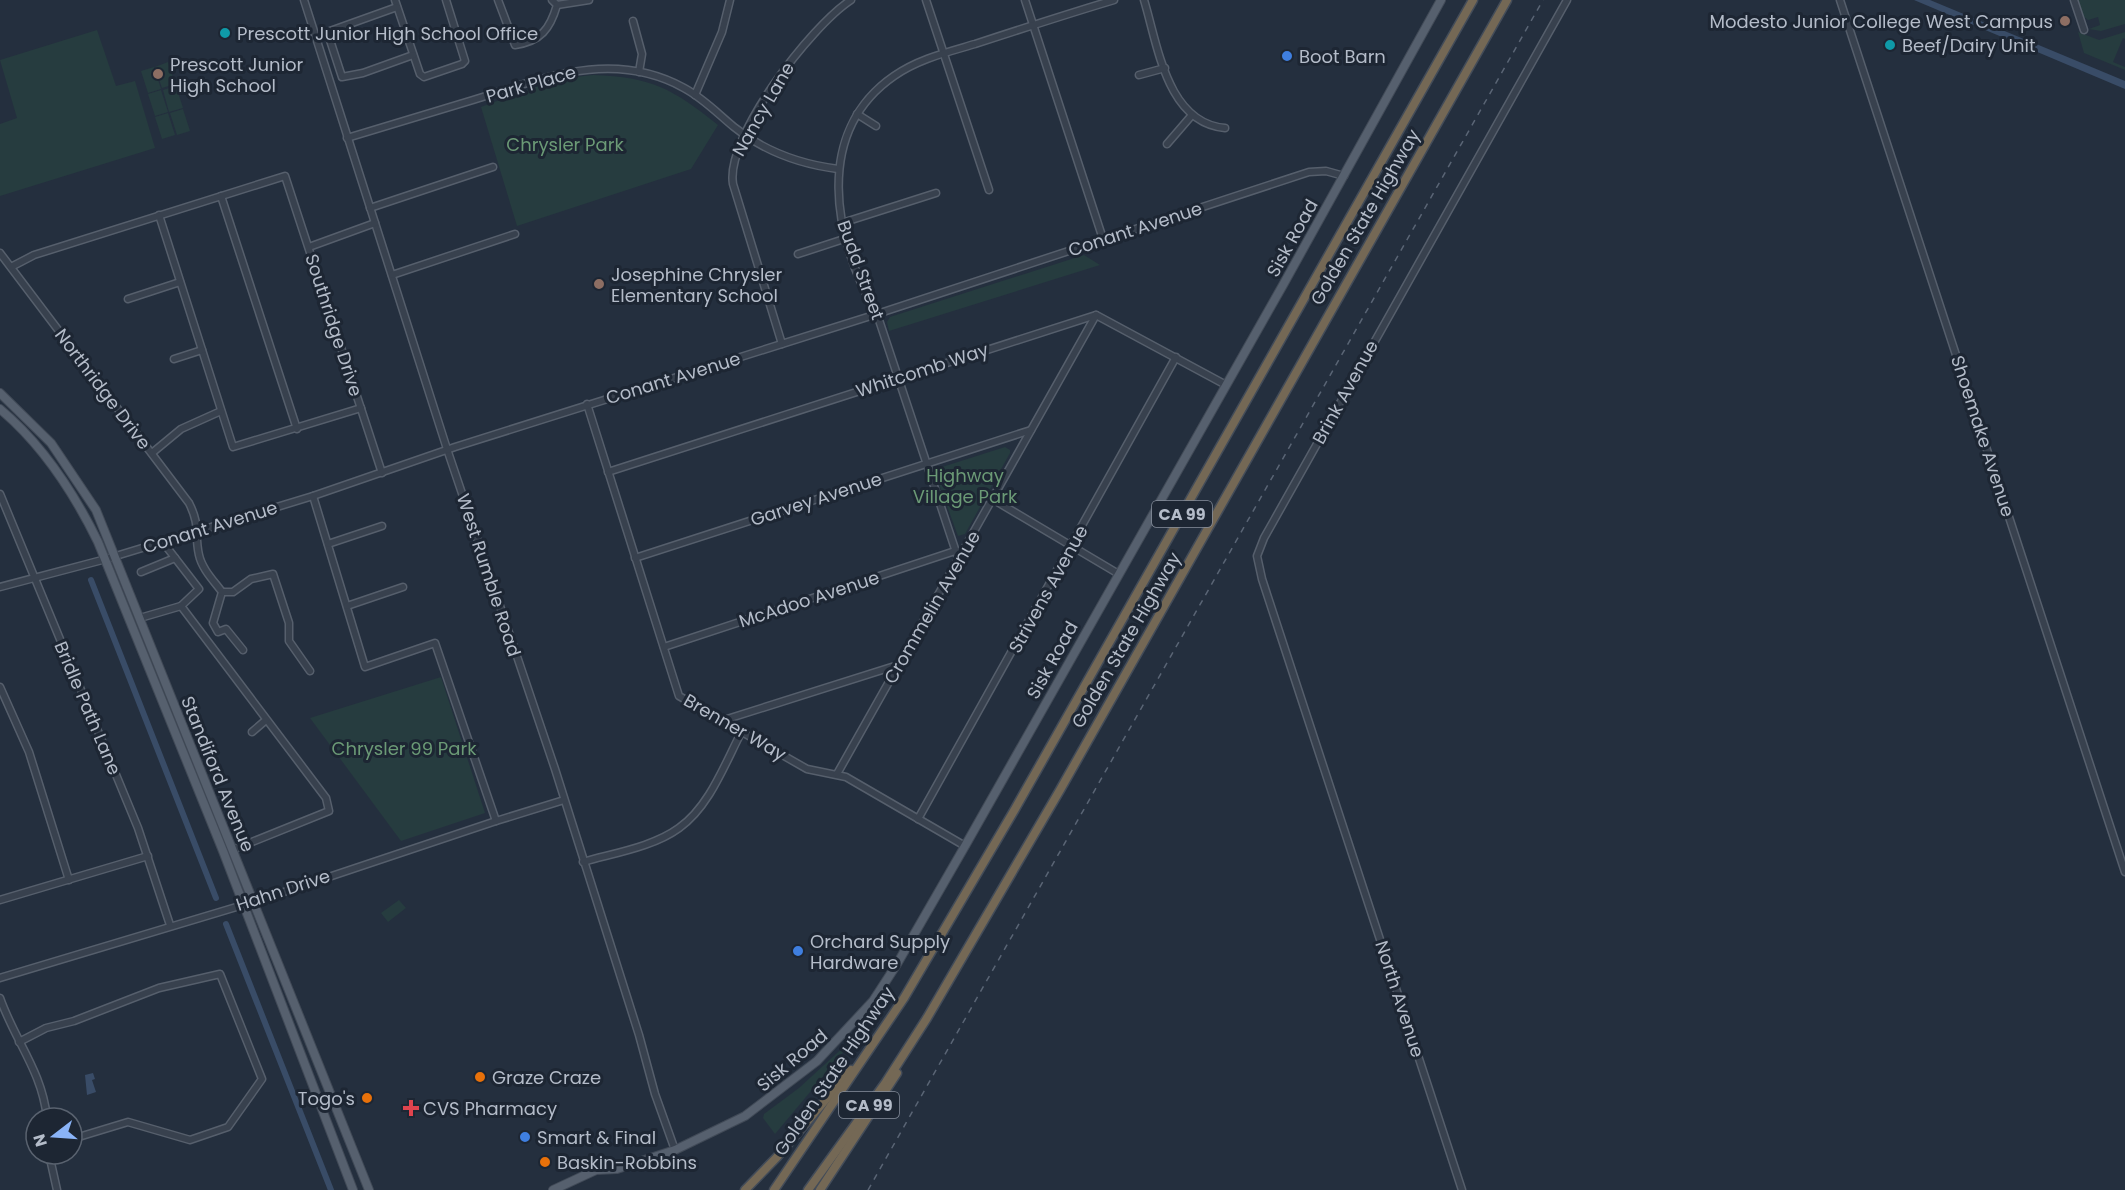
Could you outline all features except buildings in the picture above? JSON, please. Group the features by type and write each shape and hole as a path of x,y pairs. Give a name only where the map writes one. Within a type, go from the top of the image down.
{"highway":[{"name":"Golden State Highway","path":"774,1190 887,1025 1021,798 1473,0"},
{"name":"Golden State Highway","path":"808,1190 886,1082 927,1018 1060,790 1507,0"},
{"path":"820,1190 891,1085 927,1018"},
{"path":"745,1190 809,1121 887,1025"}],"main road":[{"name":"Sisk Road","path":"553,1190 596,1170 616,1169 675,1150 729,1125 758,1107 797,1078 841,1038 886,982 1226,385 1441,0"},
{"name":"Standiford Avenue","path":"0,393 33,424 66,465 96,510 369,1190"},
{"name":"Standiford Avenue","path":"0,409 38,448 60,476 82,508 106,559 353,1190"}],"street":[{"name":"West Rumble Road","path":"304,0 447,449 564,800 639,1035 655,1094 675,1150"},
{"path":"413,55 363,73 342,77 328,32 396,4 422,76 462,64 465,61 446,0"},
{"path":"498,0 514,45 533,40 544,33 551,24 555,3 589,0"},
{"path":"695,95 722,32 730,0"},
{"name":"Nancy Lane","path":"782,344 733,184 733,159 778,79 805,41 831,15 851,0"},
{"path":"926,0 989,190"},
{"path":"1025,0 1103,239"},
{"name":"Budd Street","path":"958,561 877,314 863,288 842,223 837,195 838,168 844,141 857,114 875,92 895,75 943,54 1113,0"},
{"path":"1144,0 1177,99 1192,116 1207,124 1225,128"},
{"name":"Brink Avenue","path":"1337,808 1259,568 1258,552 1454,198 1567,0"},
{"name":"Shoemake Avenue","path":"1840,0 2125,872"},
{"path":"2074,0 2084,30"},
{"path":"633,21 642,54 639,72"},
{"name":"Park Place","path":"347,138 568,71 609,68 639,72 667,80 695,95 765,148 795,160 838,168"},
{"path":"1139,75 1165,68"},
{"path":"857,114 876,126"},
{"path":"1167,144 1192,116"},
{"path":"370,208 493,167"},
{"name":"Conant Avenue","path":"0,586 106,559 313,496 447,449 877,314 1309,172 1326,171 1344,176"},
{"name":"Southridge Drive","path":"221,196 285,176 382,473"},
{"path":"842,223 936,194"},
{"path":"10,267 34,255 221,196 297,429"},
{"path":"159,215 233,447 361,408"},
{"path":"309,247 375,223"},
{"path":"392,275 515,234"},
{"path":"798,254 847,238"},
{"name":"Northridge Drive","path":"0,253 189,503 199,529"},
{"path":"128,299 180,282"},
{"path":"1096,315 1226,385"},
{"name":"Whitcomb Way","path":"608,472 1096,315"},
{"name":"Crommelin Avenue","path":"837,774 994,500 1096,315"},
{"path":"174,358 202,350"},
{"name":"Strivens Avenue","path":"918,819 1176,357"},
{"name":"Brenner Way","path":"588,404 680,696 813,772 837,774 965,846"},
{"path":"152,453 181,429 221,411"},
{"name":"Garvey Avenue","path":"635,558 1032,430"},
{"name":"Bridle Path Lane","path":"0,494 148,856 170,925"},
{"path":"313,496 365,667 435,644 496,820"},
{"path":"994,500 1117,573"},
{"path":"328,544 382,526"},
{"path":"199,529 198,553 202,564 222,592"},
{"path":"140,618 181,606 199,589 162,541"},
{"name":"McAdoo Avenue","path":"664,647 955,551"},
{"path":"141,572 175,558"},
{"path":"222,592 233,592 251,579 273,574 290,623 289,641 310,671"},
{"path":"347,606 403,587"},
{"path":"222,592 213,623 218,632 226,629 243,650"},
{"path":"181,606 326,798 329,811 232,850"},
{"path":"724,720 899,664"},
{"path":"0,687 28,752 69,880"},
{"path":"252,732 266,720"},
{"path":"583,862 662,837 680,827 705,800 742,731"},
{"name":"Hahn Drive","path":"0,978 252,902 496,820 564,800"},
{"name":"North Avenue","path":"1337,808 1462,1190"},
{"path":"0,900 148,856"},
{"path":"19,1042 46,1028 74,1021 159,988 220,974 262,1079 228,1127 183,1140 138,1123 128,1122 84,1135"},
{"path":"0,998 8,1021 36,1072 44,1106"},
{"path":"52,1166 57,1190"}],"green space":[{"path":"2077,0 2125,0 2125,24 2101,31 2089,29 2100,25 2098,17 2088,20 2082,15"},
{"path":"97,30 116,86 135,81 155,148 0,196 0,124 17,118 0,60"},
{"path":"2078,32 2099,40 2125,32 2125,39 2123,38 2113,62 2125,67 2125,70 2084,53"},
{"path":"168,62 175,84 162,88 155,67"},
{"path":"154,67 161,89 148,93 141,71"},
{"name":"Chrysler Park","path":"593,75 631,79 661,87 688,102 718,125 691,169 517,226 481,107 550,83"},
{"path":"176,86 183,108 169,112 163,90"},
{"path":"161,90 168,112 155,116 148,94"},
{"path":"183,109 190,131 177,135 170,113"},
{"path":"168,113 175,135 162,139 155,117"},
{"path":"1084,255 1100,265 889,331 887,322 890,317"},
{"name":"Highway Village Park","path":"1005,447 1010,450 1010,453 965,534 958,536 936,476 939,468"},
{"name":"Chrysler 99 Park","path":"441,677 485,813 401,841 310,718"},
{"path":"399,900 406,908 388,922 381,913"},
{"path":"861,1031 775,1134 763,1118 764,1114 799,1088"}],"water":[{"path":"1914,0 1930,0 2125,81 2125,89"},
{"path":"93,1073 95,1079 92,1080 96,1092 87,1095 85,1075"}],"waterway":[{"path":"91,580 216,898"},
{"path":"226,924 331,1190"}],"railway":[{"path":"868,1190 1543,0"}],"place":[{"name":"Modesto Junior College West Campus","path":"2065,21"},
{"name":"Prescott Junior High School Office","path":"225,33"},
{"name":"Beef/Dairy Unit","path":"1890,45"},
{"name":"Boot Barn","path":"1287,56"},
{"name":"Prescott Junior High School","path":"158,74"},
{"name":"Josephine Chrysler Elementary School","path":"599,284"},
{"name":"Orchard Supply Hardware","path":"798,951"},
{"name":"Graze Craze","path":"480,1077"},
{"name":"Togo's","path":"367,1098"},
{"name":"CVS Pharmacy","path":"411,1108"},
{"name":"Smart & Final","path":"525,1137"},
{"name":"Baskin-Robbins","path":"545,1162"}]}
